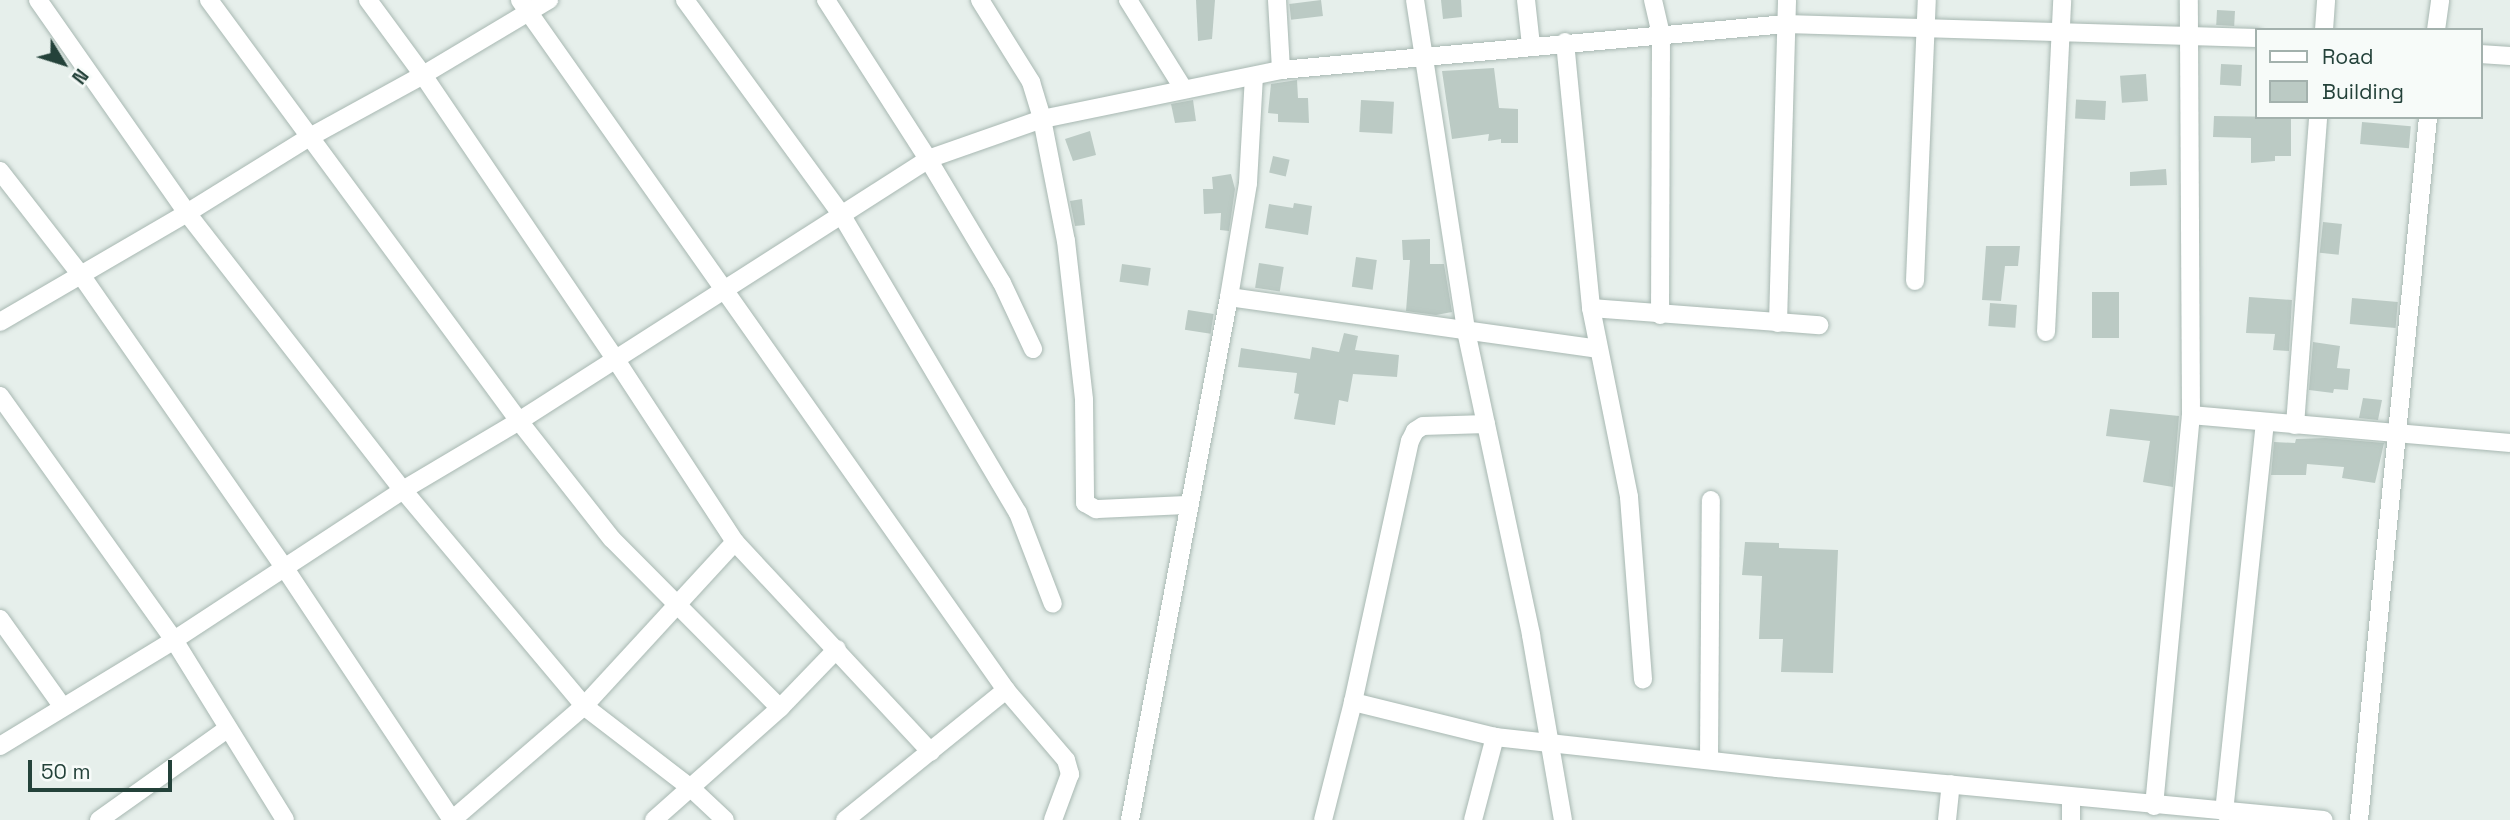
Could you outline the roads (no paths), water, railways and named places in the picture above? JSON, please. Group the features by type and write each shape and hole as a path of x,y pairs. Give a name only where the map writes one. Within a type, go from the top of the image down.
{"street":[{"path":"38,0 187,213 403,490 584,706 692,789 725,820"},
{"path":"209,0 519,421 612,539 780,708"},
{"path":"368,0 423,75 616,360 735,542 931,752"},
{"path":"0,322 309,138 423,75 524,6 549,0"},
{"path":"685,0 841,214 1018,513 1054,604"},
{"path":"826,0 928,159 1002,283 1032,349"},
{"path":"979,0 1031,82 1042,119 1066,241 1084,400 1085,503 1096,509 1188,505"},
{"path":"1128,0 1183,88"},
{"path":"1277,0 1281,70"},
{"path":"1415,0 1426,56 1466,331 1531,635 1563,820"},
{"path":"1526,0 1531,45"},
{"path":"1653,0 1661,35 1660,315"},
{"path":"1778,323 1787,0"},
{"path":"1915,281 1927,0"},
{"path":"2046,332 2062,0"},
{"path":"2154,806 2191,415 2187,36 2189,0"},
{"path":"2324,28 2326,0"},
{"path":"2436,28 2440,0"},
{"path":"524,6 1006,690 1066,760 1070,774 1053,820"},
{"path":"0,746 174,640 403,490 616,360 928,159 1042,119 1281,70 1564,42 1787,24 2254,38"},
{"path":"1564,42 1591,309 1629,497 1643,679"},
{"path":"2482,54 2510,56"},
{"path":"1130,820 1229,298 1248,183 1254,76"},
{"path":"2295,425 2318,119"},
{"path":"2359,820 2428,119"},
{"path":"0,171 81,275 284,567 452,820 584,706 735,542"},
{"path":"1229,298 1597,349"},
{"path":"1591,309 1819,325"},
{"path":"0,396 174,640 285,820"},
{"path":"2191,415 2510,443"},
{"path":"2224,812 2265,423"},
{"path":"1323,820 1353,702 1410,441 1415,431 1423,426 1486,424"},
{"path":"1709,761 1712,500"},
{"path":"0,619 62,706"},
{"path":"654,820 780,708 837,649"},
{"path":"845,820 1006,690"},
{"path":"1353,702 1495,737 2154,806 2324,820"},
{"path":"99,820 227,729"},
{"path":"1473,820 1495,737"},
{"path":"1948,820 1951,784"},
{"path":"2071,797 2071,820"}]}
